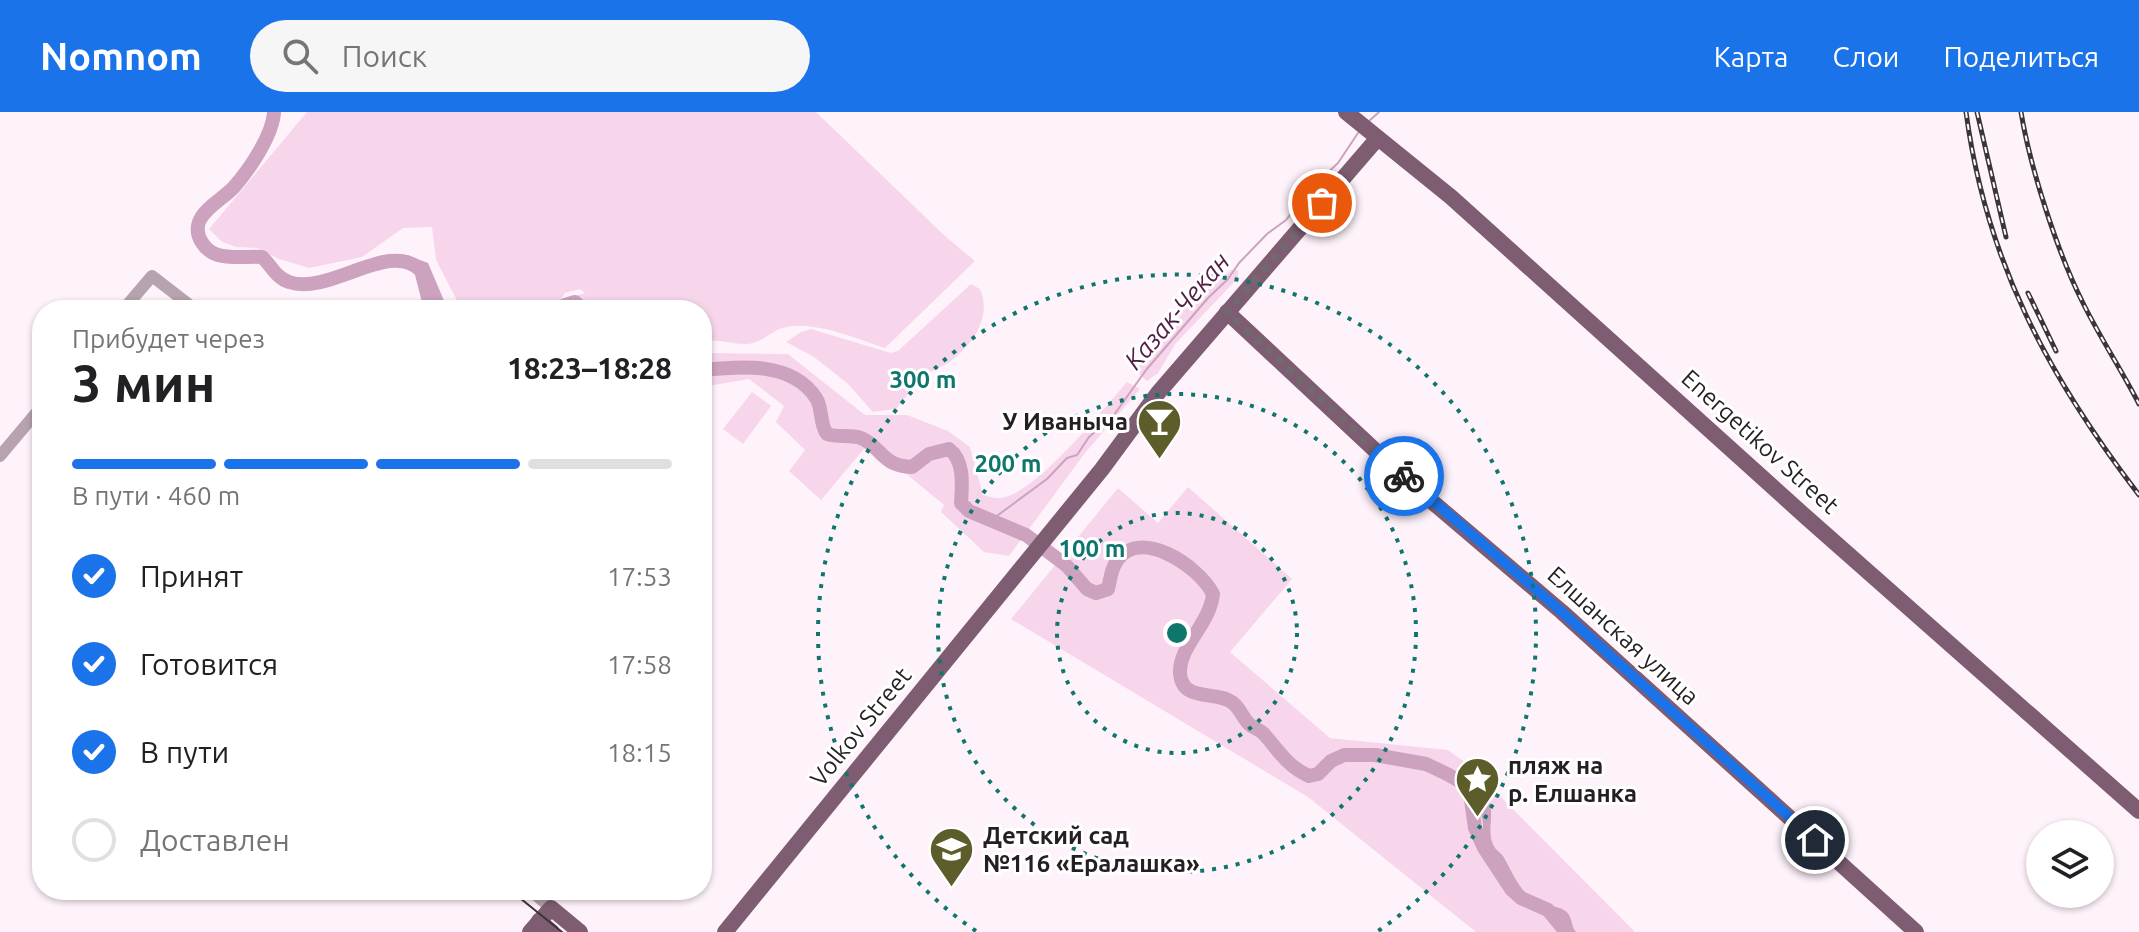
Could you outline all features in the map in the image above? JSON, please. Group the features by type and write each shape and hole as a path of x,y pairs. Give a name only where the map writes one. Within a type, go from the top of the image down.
{"main road":[{"name":"Energetikov Street","path":"1350,115 1451,197 2139,811"},
{"name":"Volkov Street","path":"725,932 1102,469 1158,393 1373,136"},
{"name":"Елшанская улица","path":"1227,312 1409,482 1562,612 1916,932"},
{"path":"541,928 551,908 580,932"}],"street":[{"path":"132,300 152,276 183,300"},
{"path":"0,456 32,418"},
{"path":"542,900 551,908"}],"shaded area":[{"path":"307,112 816,112 975,261 885,348 810,326 786,327 763,339 740,344 712,341 712,300 567,300 585,293 580,289 565,293 560,300 457,300 436,260 432,227 403,228 362,257 309,268 257,248 236,247 222,242 209,229"},
{"path":"412,257 428,263 444,300 421,300 414,271 407,261"},
{"path":"1231,270 1238,270 1238,278 1176,343 1158,373 1147,381 1133,368 1138,359 1159,345 1174,329 1168,326 1184,306 1194,305 1198,297"},
{"path":"971,284 980,289 984,309 974,337 952,360 921,380 896,409 873,412 847,383 814,357 786,342 811,329 891,353 898,351"},
{"path":"712,353 788,354 865,415 907,415 948,431 970,447 983,495 997,498 1016,493 1050,466 1127,382 1140,389 1085,453 1009,556 984,552 941,512 944,505 869,443 821,500 789,471 805,450 776,422 784,406 749,379 712,385"},
{"path":"752,392 771,406 743,444 723,429"},
{"path":"1188,487 1292,579 1230,652 1330,738 1448,750 1470,766 1635,932 1476,932 1308,797 1011,619 1118,488 1158,523"},
{"path":"1456,771 1474,781 1488,798 1493,843 1521,887 1536,902 1566,912 1576,932 1563,932 1558,922 1524,900 1490,864 1492,854 1483,844 1483,821 1472,792 1458,787 1449,778"}],"waterway":[{"path":"274,112 259,152 234,187 199,222 199,238 205,246 223,256 262,257 284,280 305,284 322,282 392,261 407,262 420,270"},
{"name":"Казак-Чекан","path":"1368,122 1379,112"},
{"name":"Казак-Чекан","path":"990,521 1047,479 1067,458 1077,455 1089,437 1114,415 1146,370 1239,263 1267,234 1286,220 1312,187 1338,163 1358,133"},
{"path":"712,369 748,367 793,377 816,398 827,434 861,438 888,460 902,466 912,467 929,454 949,449 958,460 962,482 961,503 969,511 1026,535 1067,566 1087,589 1096,593 1108,589 1115,564 1125,553 1138,548 1152,549 1182,562 1206,583 1213,594 1211,605 1181,663 1182,683 1187,689 1220,697 1234,704 1249,724 1264,734 1289,763 1309,776 1318,774 1331,761 1344,755 1375,755 1426,764 1461,782 1470,793 1475,828 1484,848 1511,889 1521,898 1548,910 1566,932"}],"tram line":[{"path":"522,900 562,932"}],"railway":[{"path":"1966,112 1975,167 1989,219 2026,316 2077,406 2139,495"},
{"path":"1977,112 2006,237"},
{"path":"2021,112 2038,183 2063,258 2089,314 2139,404"},
{"path":"2028,293 2056,351"}],"way so far":[{"path":"1322,203 1227,312 1404,476"}],"place":[{"name":"У Иваныча","path":"1159,461"},
{"name":"пляж на р. Елшанка","path":"1477,819"},
{"name":"Детский сад №116 «Ералашка»","path":"952,889"}],"route":[{"path":"1404,476 1562,612 1815,840"}]}
